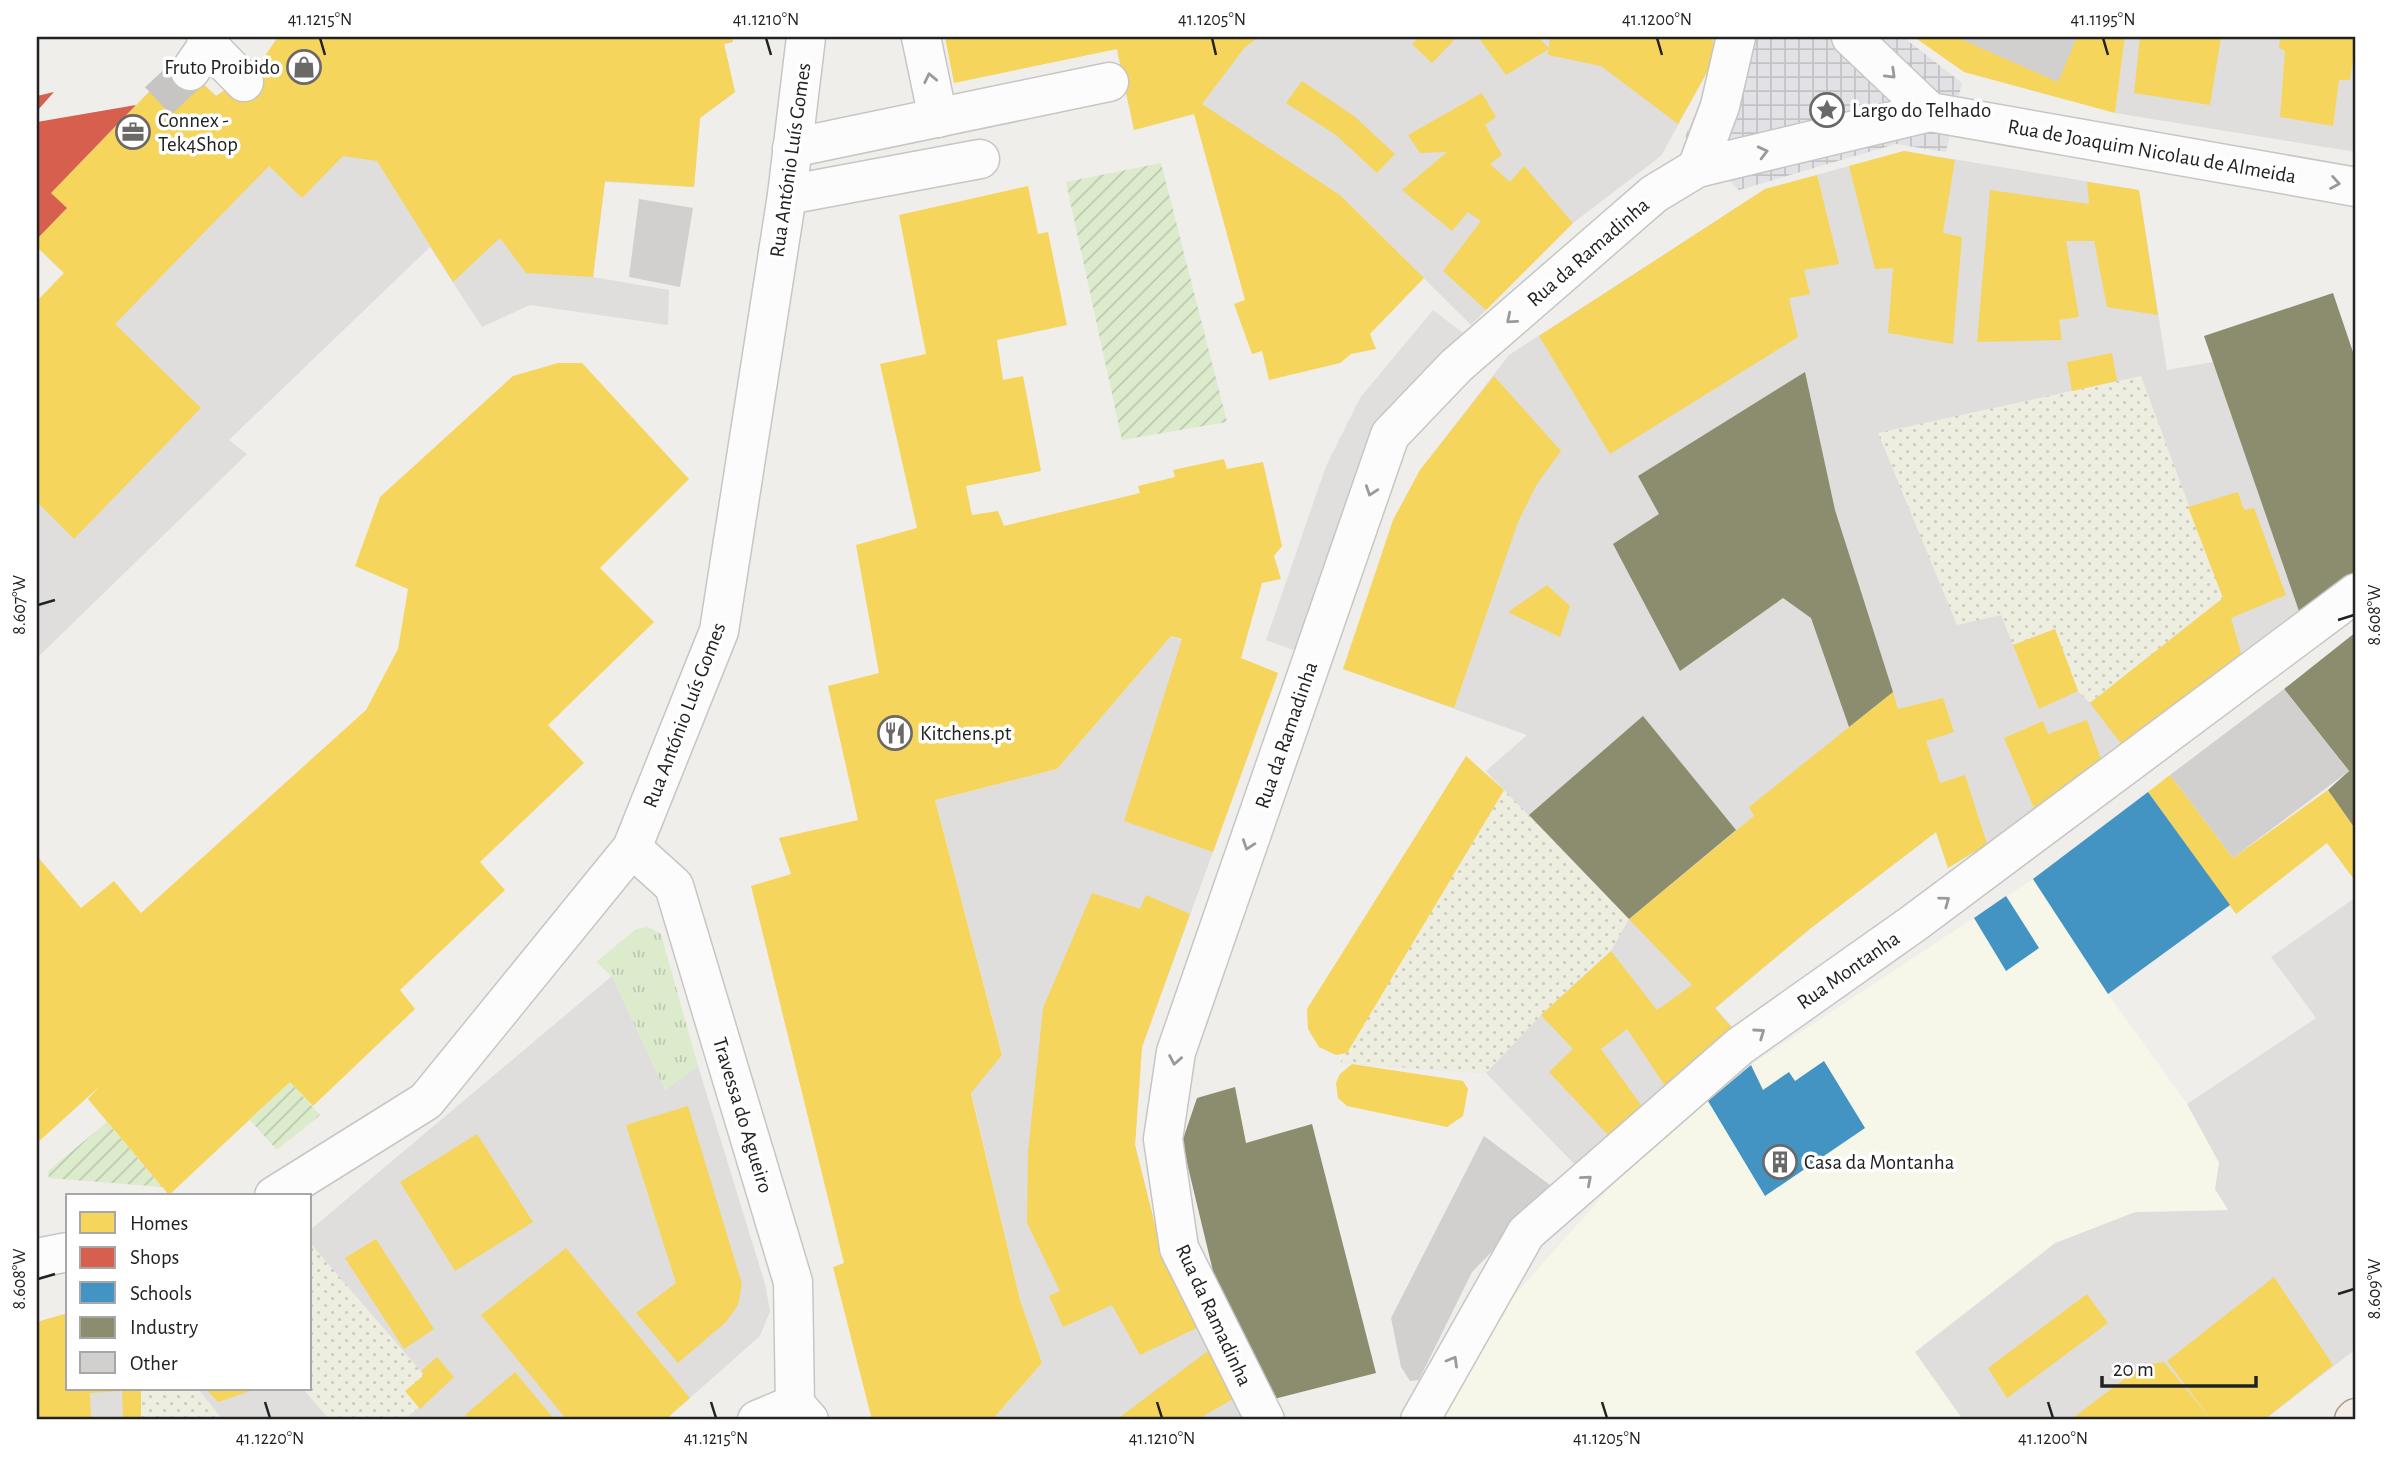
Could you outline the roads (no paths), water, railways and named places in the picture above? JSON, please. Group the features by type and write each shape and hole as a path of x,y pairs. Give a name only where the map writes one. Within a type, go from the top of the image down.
{"street":[{"name":"Rua António Luís Gomes","path":"277,1194 426,1101 632,848 719,631 787,195 806,37"},
{"path":"921,37 939,118"},
{"path":"1697,168 1720,106 1736,37"},
{"path":"1852,37 1930,112"},
{"path":"201,51 244,82"},
{"path":"792,148 1109,82"},
{"path":"1697,168 1930,112"},
{"name":"Rua de Joaquim Nicolau de Almeida","path":"1930,112 2356,187"},
{"path":"787,195 980,159"},
{"name":"Rua da Ramadinha","path":"1265,1420 1179,1248 1163,1139 1176,1052 1390,435 1456,366 1654,194 1697,168"},
{"name":"Rua Montanha","path":"1420,1420 1526,1233 1740,1046 1914,923 2356,593"},
{"name":"Travessa do Agueiro","path":"632,848 674,886 793,1282 802,1412"},
{"path":"37,1258 66,1252"},
{"path":"757,1420 802,1412"}],"tunnel":[{"path":"158,101 190,71"}],"place":[{"name":"Fruto Proibido","path":"304,67"},
{"name":"Largo do Telhado","path":"1827,110"},
{"name":"Connex - Tek4Shop","path":"133,132"},
{"name":"Kitchens.pt","path":"895,733"},
{"name":"Casa da Montanha","path":"1780,1162"}]}
